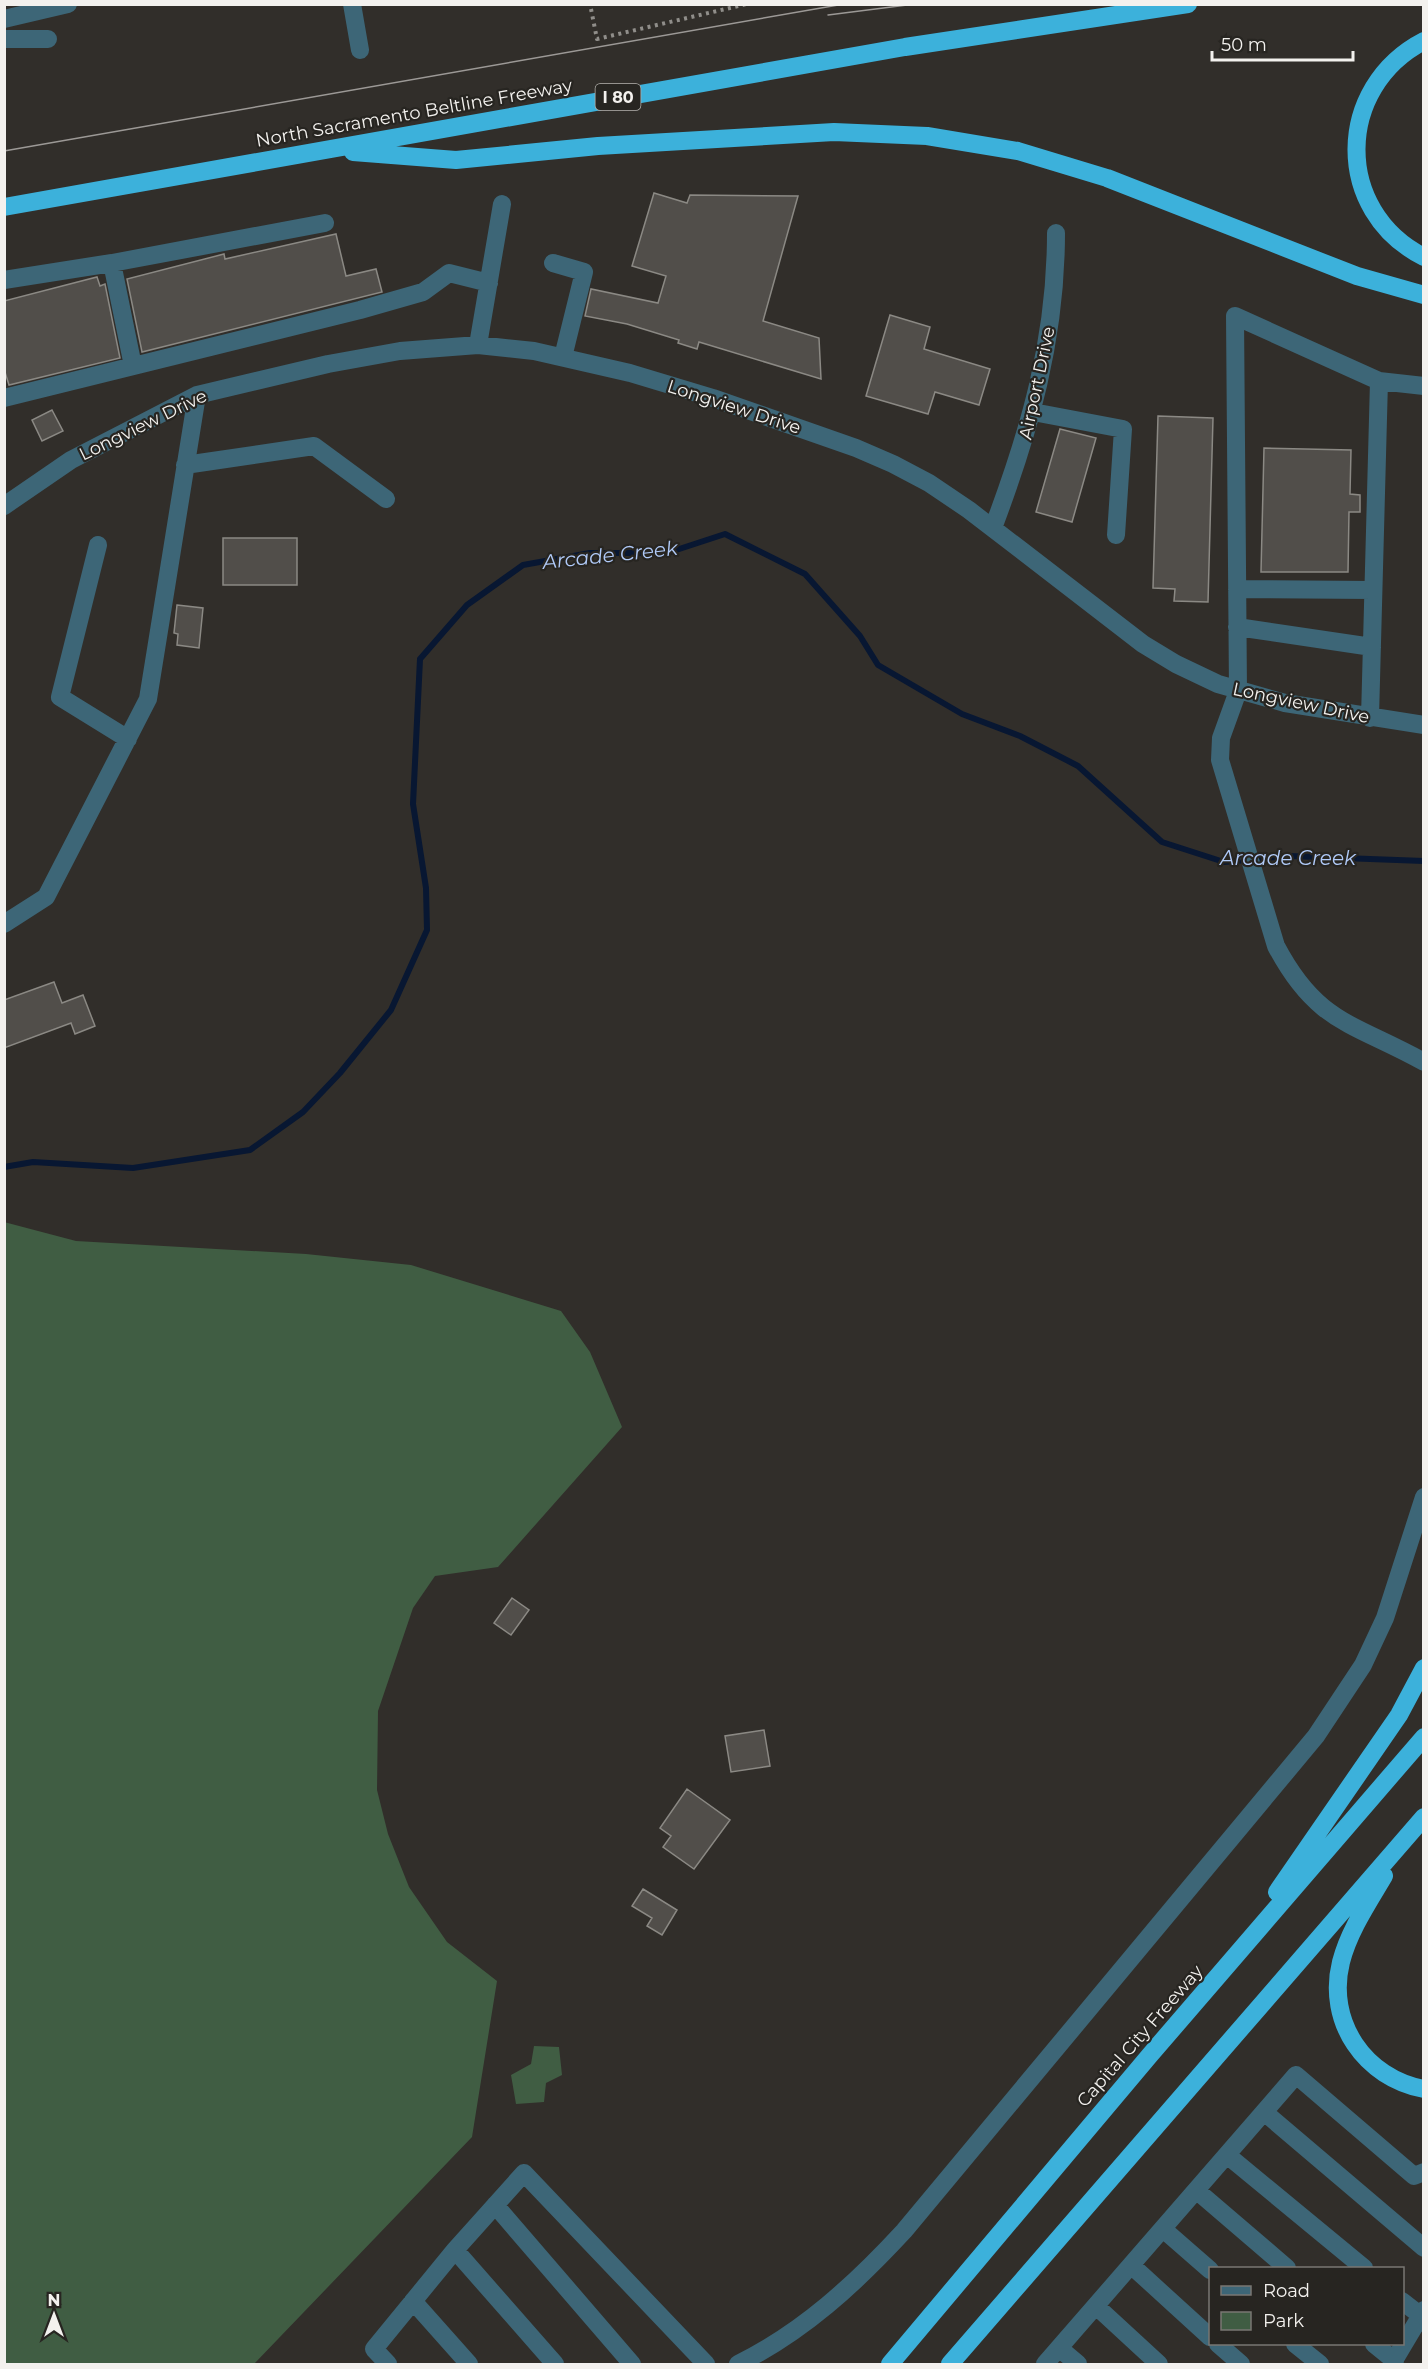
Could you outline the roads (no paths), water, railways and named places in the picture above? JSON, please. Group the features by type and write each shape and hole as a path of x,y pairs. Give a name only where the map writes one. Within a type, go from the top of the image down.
{"highway":[{"name":"North Sacramento Beltline Freeway","path":"4,207 906,46 1195,4"},
{"path":"1424,41 1400,56 1381,75 1367,99 1356,142 1357,169 1373,212 1396,239 1424,257"},
{"path":"330,150 456,160 598,146 834,132 927,136 1018,151 1107,178 1357,276 1424,295"},
{"path":"1222,1973 1399,1715 1424,1668"},
{"name":"Capital City Freeway","path":"890,2364 1424,1737"},
{"path":"950,2364 1424,1817"},
{"path":"1404,1840 1351,1933 1340,1964 1341,2018 1348,2037 1375,2067 1394,2080 1424,2089"}],"street":[{"path":"4,19 68,4"},
{"path":"352,4 360,50"},
{"path":"4,39 48,39"},
{"path":"478,345 502,204"},
{"path":"4,280 112,263 325,223"},
{"name":"Airport Drive","path":"993,528 1022,452 1033,412 1047,346 1055,292 1056,233"},
{"path":"112,263 133,366"},
{"path":"553,263 584,272 563,357"},
{"path":"4,398 423,292 449,273 489,283"},
{"path":"1424,386 1378,381 1235,316 1238,691 1221,738 1220,760 1266,916 1276,946 1288,969 1305,992 1323,1010 1355,1030 1424,1062"},
{"name":"Longview Drive","path":"4,506 71,459 197,395 400,351 478,345 563,357 630,373 713,398 856,448 929,483 993,528 1143,644 1176,664 1238,691 1285,703 1424,725"},
{"path":"1370,718 1378,381"},
{"path":"4,924 46,897 148,699 197,395"},
{"path":"1033,412 1123,429 1116,535"},
{"path":"185,465 314,446 386,499"},
{"path":"98,545 60,697 128,739"},
{"path":"1237,589 1373,590"},
{"path":"1237,627 1372,647"},
{"path":"738,2364 799,2328 829,2304 866,2272 904,2231 1316,1736 1363,1665 1385,1618 1424,1497"},
{"path":"1045,2364 1296,2075 1420,2178"},
{"path":"1264,2112 1424,2248"},
{"path":"1227,2155 1363,2267"},
{"path":"388,2364 374,2349 455,2250 524,2173 706,2364"},
{"path":"1196,2190 1286,2267"},
{"path":"495,2205 632,2364"},
{"path":"1162,2229 1209,2270"},
{"path":"455,2250 555,2364"},
{"path":"1131,2265 1209,2336"},
{"path":"413,2301 469,2364"},
{"path":"1376,2345 1394,2363 1422,2316 1404,2302"},
{"path":"1096,2306 1159,2364"},
{"path":"1220,2345 1241,2364"},
{"path":"1297,2345 1320,2364"},
{"path":"1059,2348 1078,2364"}],"waterway":[{"name":"Arcade Creek","path":"4,1167 33,1162 133,1168 250,1150 303,1112 340,1073 391,1010 427,930 426,888 413,804 420,659 467,605 523,565 590,553 667,553 725,534 805,574 860,636 878,665 962,714 1020,736 1078,766 1162,842 1224,862 1289,856 1424,861"}],"tram line":[{"path":"4,151 844,4"},
{"path":"828,15 915,4"}]}
